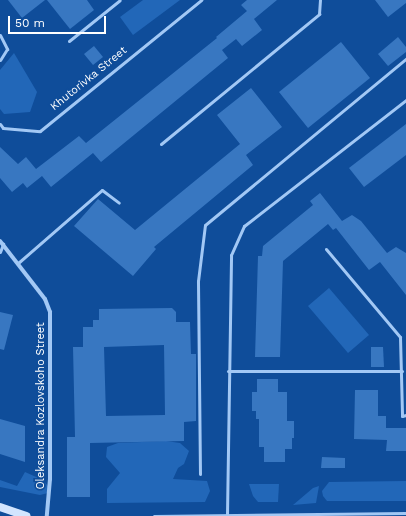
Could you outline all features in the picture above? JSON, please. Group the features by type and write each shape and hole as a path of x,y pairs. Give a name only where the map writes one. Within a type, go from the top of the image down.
{"main road":[{"path":"0,507 26,516"}],"street":[{"name":"Oleksandra Kozlovskoho Street","path":"2,242 45,299 50,312 50,485 47,516"}],"lane":[{"path":"69,41 120,0"},
{"name":"Khutorivka Street","path":"0,124 3,128 40,131 201,0"},
{"path":"161,144 319,14 320,0"},
{"path":"0,35 7,50 0,60"},
{"path":"200,474 198,281 205,225 406,58"},
{"path":"227,514 228,371 231,255 244,226 406,100"},
{"path":"18,264 102,190 119,203"},
{"path":"0,252 2,242"},
{"path":"326,249 400,337 402,416 406,415"},
{"path":"228,371 402,371"},
{"path":"154,516 406,513"}],"shaded area":[{"path":"143,0 180,0 133,35 120,17"},
{"path":"14,53 37,92 30,112 4,114 0,109 0,70"},
{"path":"329,288 369,335 348,353 308,306"},
{"path":"166,441 180,443 189,451 184,464 178,468 173,479 207,481 210,491 205,502 107,503 107,489 120,473 106,457 107,447 118,443"},
{"path":"25,472 43,480 48,486 48,493 40,495 0,487 0,480 17,486"},
{"path":"406,481 406,501 327,501 323,496 322,491 329,482"},
{"path":"249,484 279,484 278,502 258,502 253,496"},
{"path":"319,486 316,503 293,505 313,488"}],"building":[{"path":"8,0 45,0 22,18"},
{"path":"47,0 87,0 94,10 70,29"},
{"path":"247,0 277,0 254,19 262,30 242,46 236,39 222,50 228,58 101,162 93,153 51,187 42,176 27,188 23,183 12,192 0,178 0,147 18,164 26,157 36,169 79,136 86,143 217,38 216,37 247,11 241,5"},
{"path":"375,0 406,0 406,3 388,17"},
{"path":"398,37 406,47 406,52 388,66 378,54"},
{"path":"341,42 370,78 308,128 279,92"},
{"path":"94,46 103,57 93,65 84,54"},
{"path":"251,88 282,127 246,155 253,165 154,247 156,249 133,276 74,226 98,199 135,230 240,144 217,115"},
{"path":"406,124 406,155 364,187 349,168"},
{"path":"320,193 342,221 352,215 361,221 387,253 396,247 406,253 406,295 380,262 369,270 336,228 333,230 328,224 283,261 280,357 255,357 258,256 262,256 263,246 313,205 310,201"},
{"path":"172,308 176,312 176,322 190,322 191,354 196,354 196,421 184,422 184,441 90,443 90,497 67,497 67,437 75,437 73,347 83,347 83,327 93,327 93,320 99,320 99,309","holes":["164,345 165,415 106,416 104,347"]},
{"path":"0,312 13,315 4,350 0,349"},
{"path":"371,347 383,347 384,367 371,367"},
{"path":"257,379 278,379 278,392 287,392 287,421 294,421 294,438 292,438 292,449 285,449 285,462 264,462 264,447 259,447 259,419 256,419 256,411 252,411 252,392 257,392"},
{"path":"355,390 378,390 378,416 386,416 386,428 406,428 406,451 386,451 387,440 354,439"},
{"path":"0,419 25,426 25,462 0,454"},
{"path":"322,457 345,458 345,468 321,468"}]}
